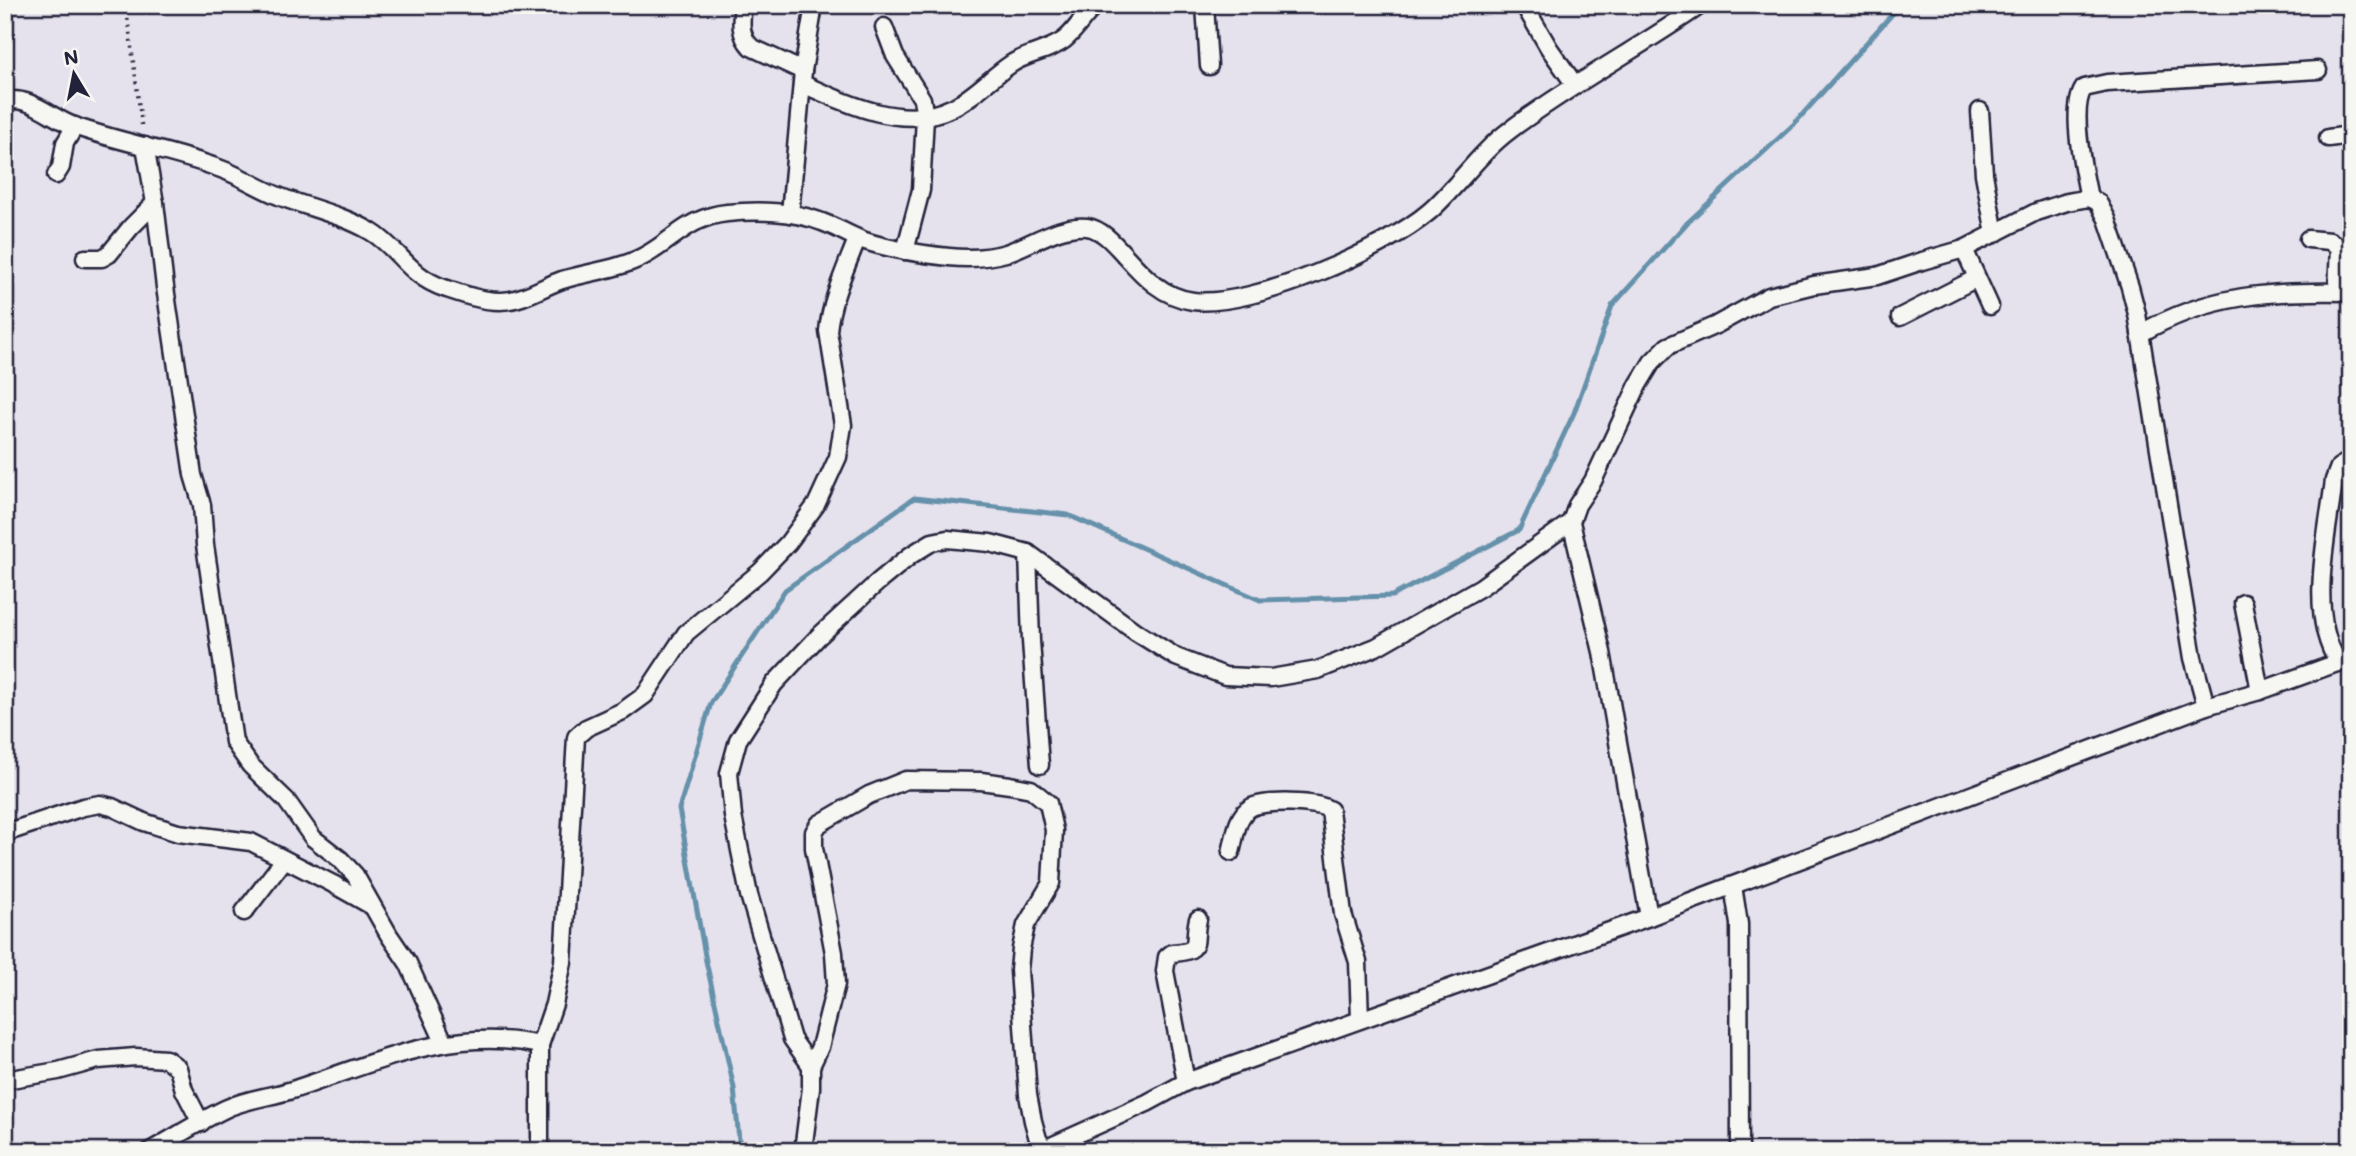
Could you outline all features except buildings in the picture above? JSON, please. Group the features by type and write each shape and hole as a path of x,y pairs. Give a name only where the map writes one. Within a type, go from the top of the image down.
{"street":[{"path":"743,5 742,32 751,47 803,78 859,106 885,113 925,117 960,103 1014,61 1051,48 1065,39 1089,10 1097,5"},
{"path":"790,214 803,78 814,5"},
{"path":"1205,5 1209,66"},
{"path":"1524,5 1575,85"},
{"path":"5,101 12,98 26,101 75,126 225,170 277,195 353,223 378,237 406,265 429,282 490,301 511,300 561,281 631,262 651,252 692,223 709,216 743,212 790,214 821,221 858,239 905,251 955,258 1006,253 1067,229 1089,227 1106,236 1146,279 1167,293 1196,302 1243,296 1289,283 1337,265 1420,219 1435,207 1504,134 1701,5"},
{"path":"884,27 895,56 922,99 925,117 920,190 905,251"},
{"path":"2089,198 2084,175 2078,110 2078,98 2084,88 2100,84 2318,70"},
{"path":"1980,111 1984,174 1995,234"},
{"path":"56,175 61,167 65,143 75,126"},
{"path":"2328,138 2351,135"},
{"path":"145,146 193,475 202,505 205,545 233,742 250,765 286,800 313,838 355,875 408,963 444,1042"},
{"path":"1649,917 1602,652 1571,522 1577,505 1593,481 1638,385 1652,362 1668,346 1785,290 1877,276 1964,249 2036,212 2089,198 2098,202 2111,228 2130,287 2193,658 2206,706"},
{"path":"85,258 102,258 109,254 155,204"},
{"path":"540,1151 540,1045 554,1003 563,962 576,737 586,728 623,711 645,695 686,633 760,572 788,543 816,505 838,457 843,425 828,331 829,320 837,291 858,239"},
{"path":"2140,334 2176,314 2230,299 2284,292 2344,292 2339,247 2330,241 2308,239"},
{"path":"1964,249 1990,306"},
{"path":"1900,317 1977,278"},
{"path":"2345,660 2330,650 2326,636 2321,572 2334,480 2339,467 2351,460"},
{"path":"811,1066 792,1039 749,895 733,816 729,773 738,740 753,714 786,671 854,603 920,548 947,539 966,539 1028,553 1151,643 1176,657 1224,676 1271,678 1318,670 1376,647 1481,587 1571,522"},
{"path":"1028,553 1040,765"},
{"path":"2243,603 2260,691"},
{"path":"803,1151 811,1066 820,1047 836,984 834,953 812,840 819,824 869,796 906,780 981,781 1031,789 1048,803 1054,830 1051,883 1026,925 1019,959 1028,1095 1042,1149 1147,1103 1186,1082 1649,917 2206,706 2260,691 2345,660"},
{"path":"1231,852 1240,822 1250,808 1260,805 1311,803 1324,805 1330,810 1343,914 1358,961 1360,1019"},
{"path":"5,833 100,804 178,833 251,842 372,906"},
{"path":"244,912 284,860"},
{"path":"1733,886 1739,924 1740,1151"},
{"path":"1186,1082 1165,963 1172,953 1191,951 1195,947 1198,919"},
{"path":"150,1151 237,1104 284,1093 444,1042 497,1038 540,1045"},
{"path":"5,1080 58,1071 98,1060 136,1057 166,1059 178,1068 184,1090 201,1123"}],"path":[{"path":"125,5 145,146"}],"waterway":[{"path":"740,1151 734,1088 706,961 679,809 711,703 785,590 914,498 1068,515 1260,600 1392,596 1519,530 1574,413 1612,306 1686,224 1794,124 1898,5"}]}
